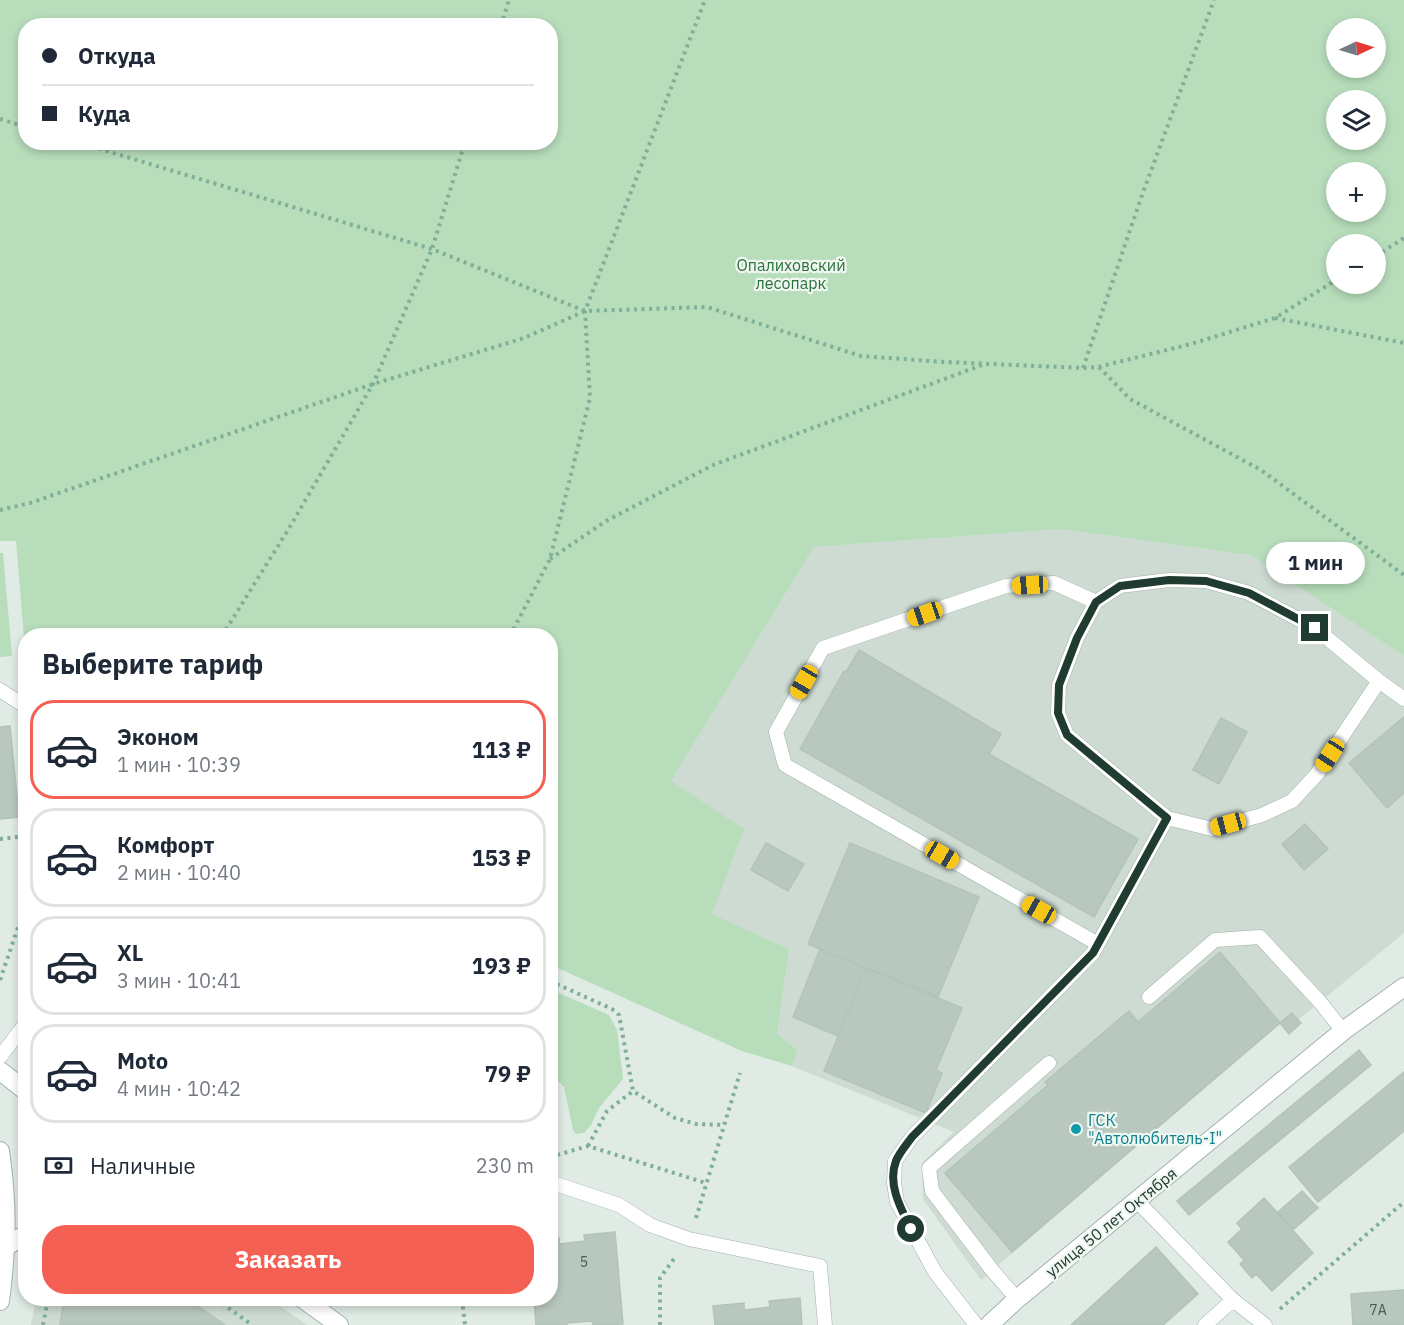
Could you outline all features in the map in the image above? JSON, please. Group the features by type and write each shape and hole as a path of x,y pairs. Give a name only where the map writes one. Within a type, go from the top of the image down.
{"street":[{"name":"улица 50 лет Октября","path":"994,1323 1017,1299 1343,1031 1401,995"},
{"path":"0,1071 18,1085"},
{"path":"0,1151 5,1186 7,1246 0,1300"},
{"path":"7,1246 18,1239"},
{"path":"313,1306 339,1325"}],"lane":[{"path":"1379,681 1317,774 1292,801 1262,815 1212,829 1167,818 1067,735 1058,713 1059,685 1077,638 1096,602 1120,586 1169,580 1206,581 1249,593 1315,628 1404,699"},
{"path":"1096,602 1054,583 1006,586 824,648 776,732 785,765 1098,944"},
{"path":"0,690 18,702"},
{"path":"976,1325 936,1272 897,1202 894,1183 895,1161 912,1137 1093,953 1167,818"},
{"path":"1149,997 1215,940 1260,937 1320,1002 1343,1031"},
{"path":"0,1057 18,1033"},
{"path":"1017,1299 932,1191 929,1168 1049,1063"},
{"path":"558,1185 619,1205 650,1225 689,1239 819,1266 825,1325"},
{"path":"1137,1201 1233,1300 1264,1324"},
{"path":"1205,1325 1233,1300"}],"path":[{"path":"503,18 508,0"},
{"path":"514,628 550,559 590,398 585,311 705,0"},
{"path":"1083,368 1141,198 1214,0"},
{"path":"0,119 18,125"},
{"path":"104,150 432,249 585,311"},
{"path":"227,628 291,525 373,384 432,249 463,150"},
{"path":"1386,250 1404,238"},
{"path":"0,510 30,503 373,384 525,338 585,311 707,307 861,356 1083,368 1098,367 1191,344 1275,318 1326,286"},
{"path":"1275,318 1404,344"},
{"path":"550,559 606,521 713,465 986,364"},
{"path":"1098,367 1130,399 1260,470 1404,575"},
{"path":"0,839 18,837"},
{"path":"0,980 18,927"},
{"path":"558,985 612,1009 620,1015 633,1090 675,1118 696,1124 724,1125"},
{"path":"660,1325 660,1278 689,1239 740,1073"},
{"path":"588,1146 607,1111 633,1090"},
{"path":"558,1155 588,1146 706,1183"},
{"path":"1264,1324 1404,1202"},
{"path":"44,1325 47,1306"},
{"path":"226,1306 252,1325"},
{"path":"463,1306 465,1325"}],"shaded area":[{"path":"1061,529 1250,555 1404,656 1404,933 1298,1020 1292,1013 981,1280 923,1199 922,1163 954,1132 792,1066 798,1051 777,1034 789,949 712,914 671,781 814,547"},
{"path":"35,1306 280,1306 307,1325 31,1325"}],"green space":[{"name":"Опалиховский лесопарк","path":"0,0 1404,0 1404,656 1250,555 1061,529 814,547 671,781 744,829 712,914 789,949 777,1034 798,1051 792,1066 742,1051 558,968 558,628 23,628 16,541 0,541"},
{"path":"0,553 3,553 12,656 0,657"},
{"path":"558,993 609,1015 617,1030 623,1079 599,1108 591,1125 584,1133 576,1134 573,1130 564,1087 558,1081"}],"building":[{"path":"859,650 1001,734 989,754 1138,839 1094,917 800,749 844,671 846,672"},
{"path":"1404,717 1404,793 1387,808 1349,763"},
{"path":"1221,718 1247,732 1219,784 1193,770"},
{"path":"10,726 18,817 0,819 0,727"},
{"path":"1305,824 1328,849 1304,870 1282,844"},
{"path":"766,843 804,864 788,891 751,870"},
{"path":"850,843 979,897 938,997 808,944"},
{"path":"820,949 866,968 838,1036 793,1017"},
{"name":"ГСК \"Автолюбитель-I\"","path":"1220,952 1280,1023 1012,1252 945,1173 1048,1085 1045,1082 1129,1011 1138,1022"},
{"path":"866,968 962,1008 936,1070 942,1073 926,1113 824,1071"},
{"path":"1292,1013 1301,1023 1289,1034 1280,1023"},
{"path":"1359,1050 1371,1065 1189,1215 1177,1201"},
{"path":"1404,1072 1404,1131 1318,1202 1289,1167"},
{"path":"1302,1191 1318,1208 1294,1229 1278,1212"},
{"path":"1264,1198 1313,1253 1272,1291 1256,1274 1252,1278 1240,1264 1244,1260 1228,1242 1242,1229 1237,1223"},
{"path":"615,1232 623,1324 593,1325 592,1321 567,1323 567,1325 536,1325 535,1306 558,1306 558,1238 559,1244 585,1241 584,1235"},
{"path":"1156,1247 1198,1294 1163,1325 1071,1325"},
{"path":"1404,1290 1404,1325 1353,1325 1351,1294"},
{"path":"800,1298 802,1325 715,1325 713,1306 744,1303 744,1310 770,1307 769,1301"},
{"path":"63,1306 198,1306 225,1325 60,1325"}],"place":[{"name":"ГСК \"Автолюбитель-I\"","path":"1076,1129"}],"route":[{"path":"911,1229 897,1202 894,1183 895,1161 912,1137 1093,953 1167,818 1067,735 1058,713 1059,685 1077,638 1096,602 1120,586 1169,580 1206,581 1249,593 1315,628"}]}
